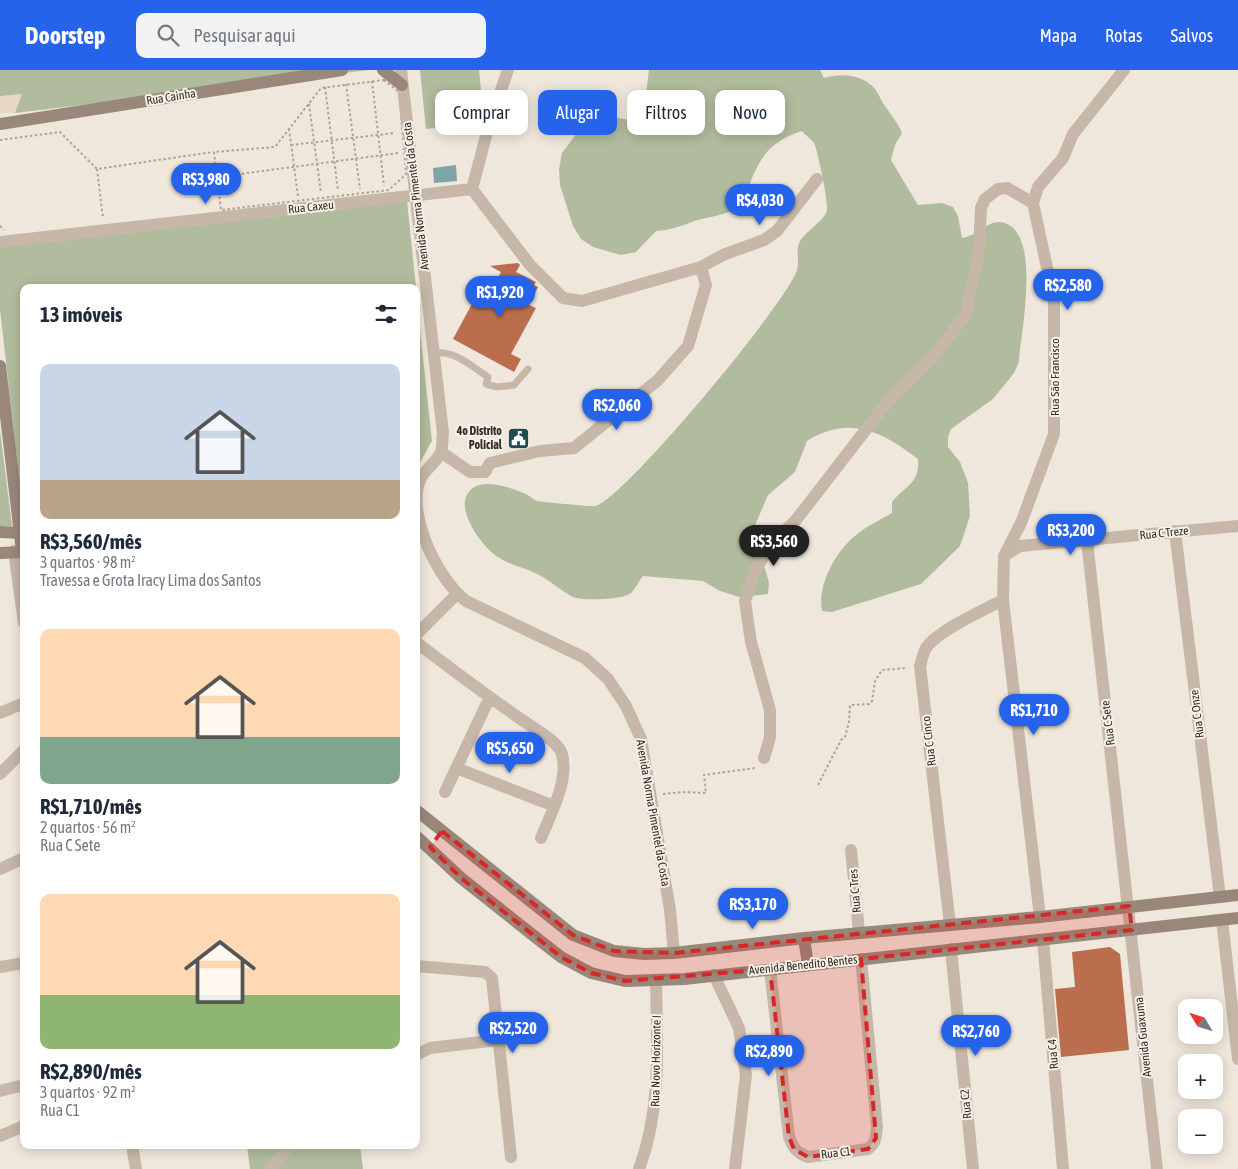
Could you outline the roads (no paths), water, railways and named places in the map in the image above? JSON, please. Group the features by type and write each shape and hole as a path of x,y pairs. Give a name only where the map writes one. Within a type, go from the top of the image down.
{"street":[{"name":"Rua Cainha","path":"0,124 342,70"},
{"path":"383,70 402,86"},
{"name":"Avenida Norma Pimentel da Costa","path":"401,70 443,433 441,452 420,478"},
{"path":"508,70 490,122 472,189 530,265 563,298 571,301 582,301 701,267 723,255 764,240 777,231 817,179"},
{"path":"764,758 770,736 770,710 752,642 745,600 755,571 770,546 796,520 888,401 934,356 966,314 979,251 981,208 985,198 998,189 1007,188 1033,203 1038,187 1063,158 1074,134 1124,70"},
{"name":"Rua Caxeu","path":"0,242 472,189"},
{"name":"Rua São Francisco","path":"1004,556 1021,523 1054,434 1054,300 1033,203"},
{"path":"441,452 470,472 485,472 490,463 540,451 574,448 658,380 688,346 706,285 701,267"},
{"path":"0,366 20,524"},
{"name":"Avenida Norma Pimentel da Costa","path":"420,519 426,540 437,565 457,594 584,658 608,679 626,706 641,739 670,910 674,953"},
{"name":"Rua C Treze","path":"1004,556 1020,546 1238,526"},
{"name":"Rua C Onze","path":"1175,531 1220,897"},
{"path":"0,532 20,532"},
{"name":"Rua C Sete","path":"1087,541 1129,906"},
{"path":"0,553 20,551"},
{"path":"1004,556 1004,600 1040,917"},
{"path":"420,631 457,594"},
{"name":"Rua C Cinco","path":"950,925 920,666 925,649 930,643 955,626 1004,600"},
{"path":"420,645 489,698 544,735 562,751 564,765 560,790 541,838"},
{"path":"445,792 489,698"},
{"path":"0,713 20,705"},
{"path":"0,774 20,754"},
{"path":"456,768 554,806"},
{"path":"420,813 573,935 614,951 644,954 674,953 859,932 1040,917 1238,895"},
{"path":"430,846 442,831"},
{"name":"Avenida Benedito Bentes","path":"420,839 430,846 461,878 561,956 591,974 626,981 714,975 1238,918"},
{"name":"Rua C Tres","path":"851,850 859,932"},
{"path":"0,869 20,860"},
{"name":"Avenida Guaxuma","path":"1129,906 1157,1169"},
{"path":"1222,920 1238,1060"},
{"path":"804,938 808,965"},
{"name":"Rua C4","path":"1043,940 1062,1169"},
{"name":"Rua C2","path":"951,949 973,1169"},
{"name":"Rua C1","path":"770,969 789,1137 794,1149 800,1154 808,1156 868,1149 874,1145 876,1138 877,1127 861,959"},
{"path":"0,967 20,964"},
{"path":"420,966 488,974 492,978 511,1157"},
{"path":"714,975 739,1028 746,1076 735,1169"},
{"name":"Rua Novo Horizonte I","path":"639,1169 650,1140 656,1108 656,980"},
{"path":"420,1053 430,1048 498,1040"},
{"path":"0,1091 20,1086"},
{"path":"0,1136 20,1128"},
{"path":"133,1149 136,1169"},
{"path":"270,1169 288,1149"}],"lane":[{"path":"434,353 444,352 453,354 488,377 486,384 497,387 514,385 528,370"}],"water":[{"path":"456,165 457,181 434,183 433,168"}],"place":[{"name":"4o Distrito Policial","path":"518,438"}]}
